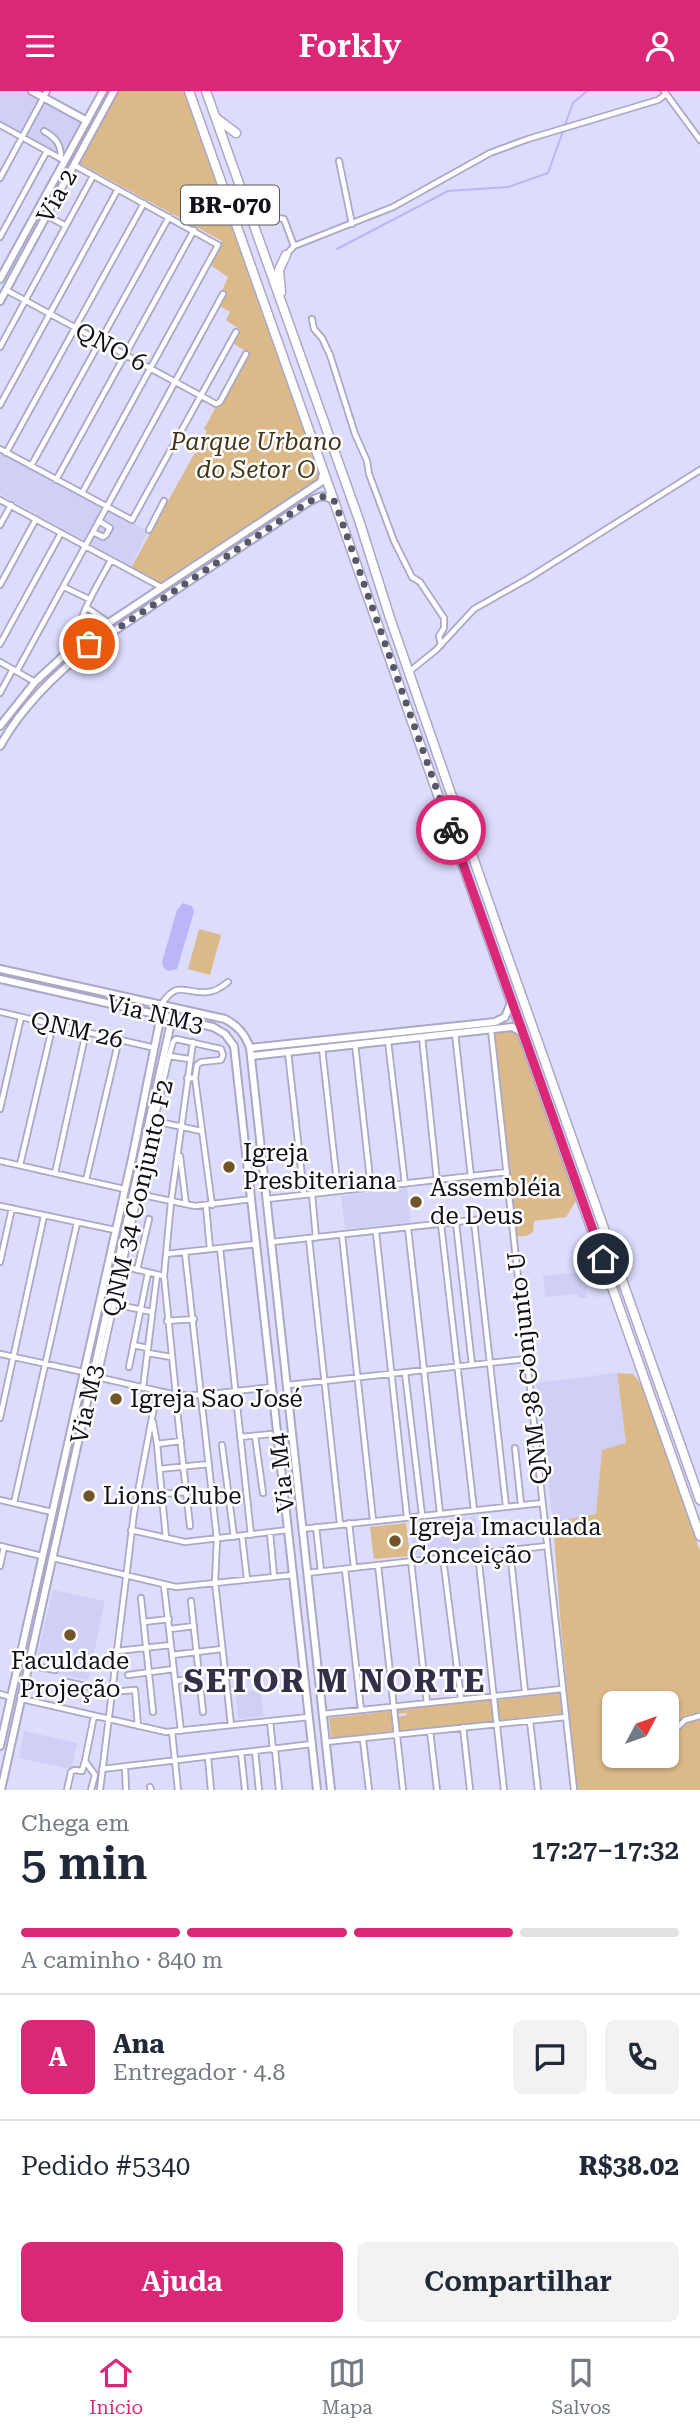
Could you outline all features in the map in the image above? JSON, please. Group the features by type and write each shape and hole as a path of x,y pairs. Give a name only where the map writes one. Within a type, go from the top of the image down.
{"highway":[{"name":"BR-070","path":"189,91 700,1536"},
{"name":"BR-070","path":"206,91 359,520 488,901 700,1500"},
{"path":"214,116 236,133"},
{"path":"237,178 248,200 266,215"},
{"path":"286,255 281,262 279,279 293,339"},
{"path":"271,319 276,313 284,315"},
{"path":"396,673 402,677 409,672"},
{"path":"478,904 481,899 488,901"},
{"path":"576,1185 585,1189 589,1182"},
{"path":"663,1426 668,1420 674,1424"}],"main road":[{"path":"32,91 46,94 87,121"},
{"name":"Via 2","path":"0,279 103,91"},
{"name":"Via 2","path":"0,301 114,91"},
{"path":"96,106 101,106 104,110"},
{"path":"34,215 40,221 45,218"},
{"path":"30,224 39,229"},
{"path":"0,726 35,682 74,646 321,482 324,471"},
{"path":"1,742 42,689 67,665 117,629 316,498 326,496 335,502"},
{"path":"209,555 214,558 214,565"},
{"path":"88,636 86,641 91,644 117,629"},
{"name":"Via NM3","path":"0,969 225,1020 244,1034 250,1048"},
{"name":"Via NM3","path":"0,979 219,1030 234,1046 247,1157"},
{"path":"82,998 88,992 85,988"},
{"path":"95,1001 95,993 98,991"},
{"path":"511,1001 505,1017 494,1026 455,1033 251,1056 250,1048 494,1026 514,1027 522,1032"},
{"path":"188,1011 191,1016 188,1021"},
{"path":"12,1740 8,1742 4,1739 10,1697 133,1154 161,1015"},
{"path":"200,1024 200,1019 205,1015"},
{"name":"Via M3","path":"1,1790 84,1416 96,1376 95,1366 136,1193 172,1018"},
{"path":"157,1034 163,1032 168,1036"},
{"path":"272,1046 272,1054"},
{"name":"Via M4","path":"251,1056 331,1790"},
{"path":"133,1154 138,1152 142,1156"},
{"path":"247,1157 254,1161 262,1157"},
{"name":"Via M4","path":"247,1157 317,1790"},
{"path":"249,1170 257,1166 264,1170"},
{"path":"113,1239 108,1272 112,1275 116,1272"},
{"path":"92,1332 101,1333 95,1366"},
{"path":"271,1374 278,1380 286,1373"},
{"path":"80,1385 76,1414 80,1418 84,1416"},
{"path":"274,1398 281,1392 289,1396"},
{"path":"61,1474 65,1472 68,1476 64,1508"},
{"path":"284,1493 293,1498 299,1492"},
{"path":"285,1506 291,1503 300,1504"},
{"path":"42,1557 36,1595 39,1599 44,1597"},
{"path":"300,1639 307,1645 314,1640"},
{"path":"302,1656 310,1651 317,1657"},
{"path":"20,1654 26,1652 28,1655 23,1688"},
{"path":"0,1746 9,1706"}],"street":[{"path":"286,255 294,246 393,207 491,153 528,139 658,100 665,92 700,140"},
{"path":"0,178 46,94"},
{"path":"0,125 63,160"},
{"path":"44,131 55,137 63,160"},
{"path":"0,237 47,151"},
{"path":"338,161 352,224"},
{"path":"74,165 218,243 82,493"},
{"path":"0,347 93,176"},
{"path":"0,405 118,189"},
{"path":"6,453 144,203"},
{"path":"266,215 284,219 294,246"},
{"path":"32,466 169,216"},
{"path":"45,218 66,226"},
{"path":"56,480 194,230"},
{"name":"QNO 6","path":"6,290 216,404 220,402 246,354"},
{"path":"0,693 64,587 223,294"},
{"path":"312,319 314,329 330,355 357,441 367,461 369,474 394,541 412,576 420,582 444,618 444,628 439,636 441,645"},
{"path":"0,449 132,520 236,332"},
{"path":"409,672 441,645 474,609 529,578 700,470"},
{"path":"0,500 161,587"},
{"path":"149,530 164,502"},
{"path":"0,525 11,505"},
{"path":"0,585 36,519"},
{"path":"93,532 103,537 110,528 99,521"},
{"path":"0,643 61,533"},
{"path":"74,646 89,599 111,560"},
{"path":"64,587 89,599"},
{"path":"86,607 108,622"},
{"path":"0,662 35,682"},
{"path":"161,1005 168,994 178,988 208,992 228,982"},
{"name":"QNM 26","path":"0,1012 155,1048"},
{"path":"0,1109 21,1017"},
{"path":"20,1165 53,1024"},
{"name":"QNM 38 Conjunto U","path":"494,1026 511,1216 574,1790"},
{"path":"55,1173 86,1032"},
{"path":"455,1033 471,1177"},
{"path":"422,1037 437,1181"},
{"path":"86,1180 119,1039"},
{"path":"169,1056 175,1040 218,1048 223,1055 218,1061 198,1064 195,1078 209,1205 211,1249"},
{"path":"388,1041 405,1184"},
{"name":"QNM 34 Conjunto F2","path":"96,1376 169,1056 189,1059 192,1042"},
{"path":"355,1044 371,1188"},
{"path":"322,1048 338,1191"},
{"path":"288,1052 304,1195"},
{"path":"176,1395 164,1276 189,1059"},
{"path":"187,1078 195,1078"},
{"path":"155,1121 201,1131"},
{"path":"179,1152 186,1204"},
{"path":"0,1161 124,1189"},
{"path":"267,1199 507,1172"},
{"path":"136,1193 186,1204 209,1205 251,1199"},
{"path":"312,1194 316,1238"},
{"path":"0,1206 115,1230"},
{"path":"0,1262 12,1208"},
{"path":"0,1418 44,1216"},
{"path":"272,1242 511,1216"},
{"path":"137,1270 149,1219"},
{"path":"474,1221 506,1506"},
{"path":"14,1503 76,1223"},
{"path":"456,1223 472,1365"},
{"path":"441,1224 474,1510"},
{"path":"408,1228 440,1513"},
{"path":"376,1232 407,1517"},
{"path":"342,1235 373,1520"},
{"path":"309,1239 340,1524"},
{"path":"166,1254 257,1244"},
{"path":"220,1248 251,1535"},
{"path":"185,1252 217,1539 215,1582 231,1725"},
{"path":"122,1266 164,1276"},
{"path":"129,1367 148,1273"},
{"path":"143,1388 157,1275"},
{"path":"114,1304 152,1312"},
{"path":"167,1321 194,1318"},
{"path":"133,1345 171,1357"},
{"path":"0,1353 83,1372"},
{"path":"288,1385 527,1359"},
{"path":"405,1373 422,1515"},
{"path":"96,1376 176,1395 202,1395 272,1387"},
{"path":"100,1790 131,1530 157,1391"},
{"path":"176,1401 190,1526"},
{"path":"152,1418 166,1538"},
{"path":"240,1437 271,1434"},
{"path":"255,1436 263,1493"},
{"path":"157,1444 181,1441"},
{"path":"222,1445 233,1537"},
{"path":"515,1448 521,1504"},
{"path":"159,1469 209,1464"},
{"path":"162,1494 187,1492"},
{"path":"0,1500 52,1512"},
{"path":"302,1529 542,1503"},
{"path":"349,1523 355,1567"},
{"path":"316,1527 321,1571"},
{"path":"131,1530 185,1542 288,1530"},
{"path":"270,1532 274,1576"},
{"path":"242,1536 247,1579"},
{"path":"0,1566 2,1546 42,1557"},
{"path":"307,1573 547,1546"},
{"path":"510,1550 525,1693"},
{"path":"478,1554 504,1790"},
{"path":"52,1558 164,1586 179,1587 293,1574"},
{"path":"443,1558 461,1699"},
{"path":"411,1561 427,1703"},
{"path":"378,1565 403,1790"},
{"path":"345,1569 361,1711"},
{"path":"164,1586 181,1731"},
{"path":"141,1598 153,1713"},
{"path":"191,1601 204,1712"},
{"path":"144,1622 169,1619"},
{"path":"170,1629 194,1626"},
{"path":"117,1651 171,1644"},
{"path":"172,1655 222,1649"},
{"path":"28,1665 55,1670 57,1662"},
{"path":"128,1675 174,1669"},
{"path":"175,1681 199,1678"},
{"path":"67,1682 111,1692 136,1691 138,1726"},
{"path":"323,1714 563,1689"},
{"path":"0,1694 10,1697"},
{"path":"21,1699 173,1732 309,1717"},
{"path":"82,1771 94,1716"},
{"path":"679,1726 685,1720 700,1716"},
{"path":"326,1742 566,1717"},
{"path":"270,1721 279,1790"},
{"path":"530,1721 538,1790"},
{"path":"463,1727 470,1790"},
{"path":"430,1731 437,1790"},
{"path":"173,1732 178,1790"},
{"path":"363,1739 369,1790"},
{"path":"102,1769 312,1744"},
{"path":"255,1751 259,1790"},
{"path":"242,1753 245,1790"},
{"path":"208,1757 211,1790"},
{"path":"85,1761 95,1775"},
{"path":"125,1768 127,1790"},
{"path":"67,1790 72,1771 95,1775"},
{"path":"91,1790 95,1775"}],"shaded area":[{"path":"0,91 27,91 83,122 65,157 0,122"},
{"path":"0,452 148,531 131,566 0,494"},
{"path":"183,903 192,906 194,912 177,969 168,971 162,962 177,910"},
{"path":"407,1188 411,1222 345,1229 341,1196"},
{"path":"584,1272 587,1298 579,1298 577,1294 545,1297 543,1276"},
{"path":"617,1373 626,1443 602,1450 596,1515 553,1522 536,1383"},
{"path":"476,1516 480,1547 414,1555 410,1524"},
{"name":"Faculdade Projeção","path":"53,1590 105,1601 88,1680 34,1669"},
{"path":"260,1689 264,1716 238,1719 236,1693"},
{"path":"24,1731 77,1743 71,1769 19,1758"}],"green space":[{"name":"Parque Urbano do Setor O","path":"119,91 187,91 321,474 320,480 162,584 134,570 132,566 207,431 204,429 246,351 232,343 239,329 226,320 230,312 219,306 225,295 221,293 228,277 209,264 222,241 79,163"},
{"path":"199,929 221,935 210,975 188,969"},
{"path":"512,1029 518,1033 567,1168 576,1201 566,1217 534,1221 533,1232 526,1236 517,1236 494,1032"},
{"path":"617,1373 633,1374 645,1389 700,1551 700,1790 577,1790 553,1522 596,1514 602,1450 626,1443"},
{"path":"406,1523 410,1556 374,1559 370,1527"},
{"path":"561,1693 563,1713 499,1720 497,1700"},
{"path":"492,1699 495,1722 400,1733 398,1717 407,1715 398,1714 398,1708"},
{"path":"391,1711 393,1731 331,1738 329,1718"}],"waterway":[{"path":"565,125 573,103 587,91"},
{"path":"337,249 448,191 508,187 548,173 563,131"}],"way so far":[{"path":"89,644 117,629 307,503 321,496 330,498 335,502 451,830"}],"place":[{"name":"Igreja Presbiteriana","path":"229,1167"},
{"name":"Assembléia de Deus","path":"416,1202"},
{"name":"Igreja Sao José","path":"116,1399"},
{"name":"Lions Clube","path":"89,1496"},
{"name":"Igreja Imaculada Conceição","path":"395,1541"},
{"name":"Faculdade Projeção","path":"70,1635"}],"district":[{"name":"SETOR M NORTE","path":"335,1681"}],"route":[{"path":"451,830 603,1259"}]}
